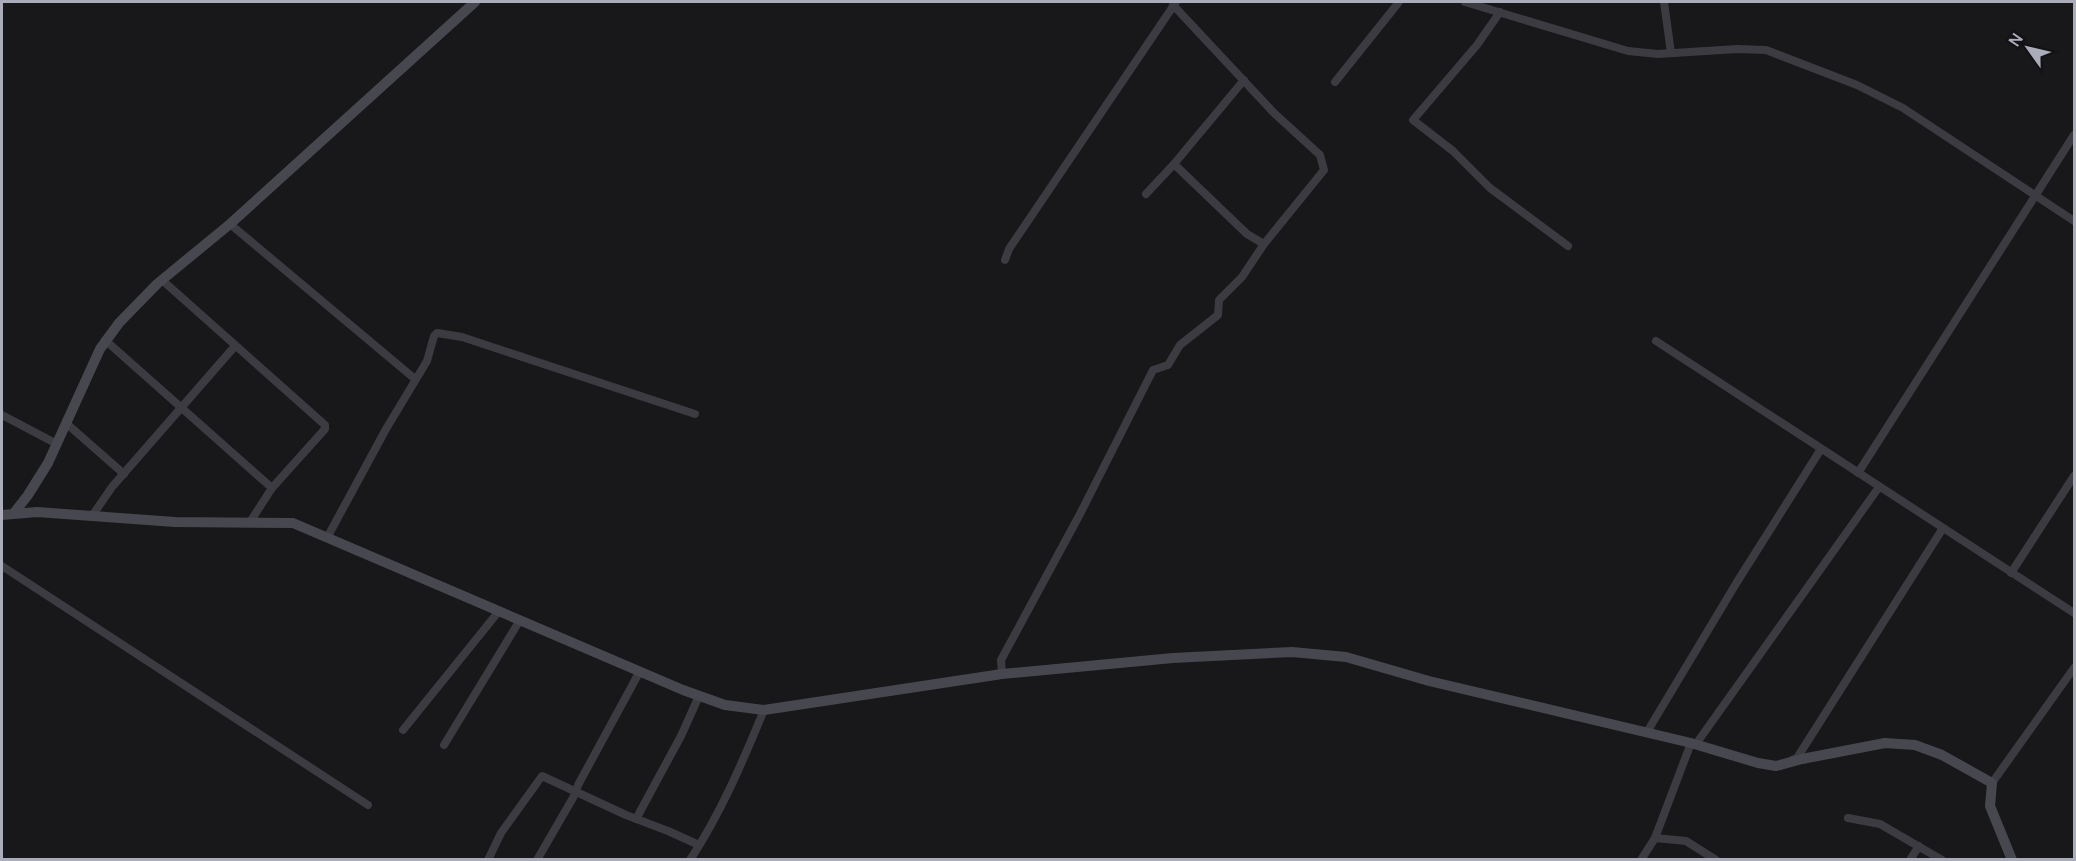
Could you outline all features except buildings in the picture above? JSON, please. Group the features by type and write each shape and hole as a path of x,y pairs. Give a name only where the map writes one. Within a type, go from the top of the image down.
{"street":[{"path":"14,513 34,487 67,424 105,340 119,323 162,280 230,224 476,2"},
{"path":"1335,82 1399,2"},
{"path":"1464,2 1628,51 1671,53 1737,49 1766,50 1847,81 1903,108 2074,221"},
{"path":"1664,2 1671,53"},
{"path":"1002,674 1001,660 1080,514 1153,370 1168,365 1180,345 1218,315 1219,300 1242,277 1264,244 1324,170 1320,155 1274,113 1175,3 1009,249 1005,260"},
{"path":"1500,12 1477,45 1413,120 1453,151 1490,188 1568,246"},
{"path":"1146,194 1244,80"},
{"path":"1857,472 2074,135"},
{"path":"1174,164 1247,234 1264,244"},
{"path":"230,224 415,379"},
{"path":"162,280 325,425 325,429 272,488 250,522"},
{"path":"328,536 427,361 434,336 441,332 694,414"},
{"path":"105,340 272,488"},
{"path":"1656,341 2074,614"},
{"path":"92,516 106,494 235,346"},
{"path":"2,416 57,444"},
{"path":"67,424 124,474"},
{"path":"1647,732 1737,582 1821,449"},
{"path":"2011,573 2074,476"},
{"path":"1641,860 1655,838 1693,743 1879,487"},
{"path":"2,515 37,512 175,522 293,523 699,696 725,705 764,710 1002,674 1173,658 1292,652 1327,654 1346,657 1429,681 1693,743 1758,763 1776,766 1857,747 1885,743 1915,745 1942,755 1992,783"},
{"path":"1776,766 1797,758 1942,528"},
{"path":"2,566 368,805"},
{"path":"403,730 499,610"},
{"path":"444,746 520,620"},
{"path":"2012,860 1990,806 1992,783 2074,668"},
{"path":"537,860 640,671"},
{"path":"636,819 681,736 699,696"},
{"path":"690,860 743,761 764,710"},
{"path":"488,860 501,833 542,776 699,845"},
{"path":"1848,818 1880,824 1942,860"},
{"path":"1655,838 1686,841 1716,860"},
{"path":"1910,860 1919,846"}]}
